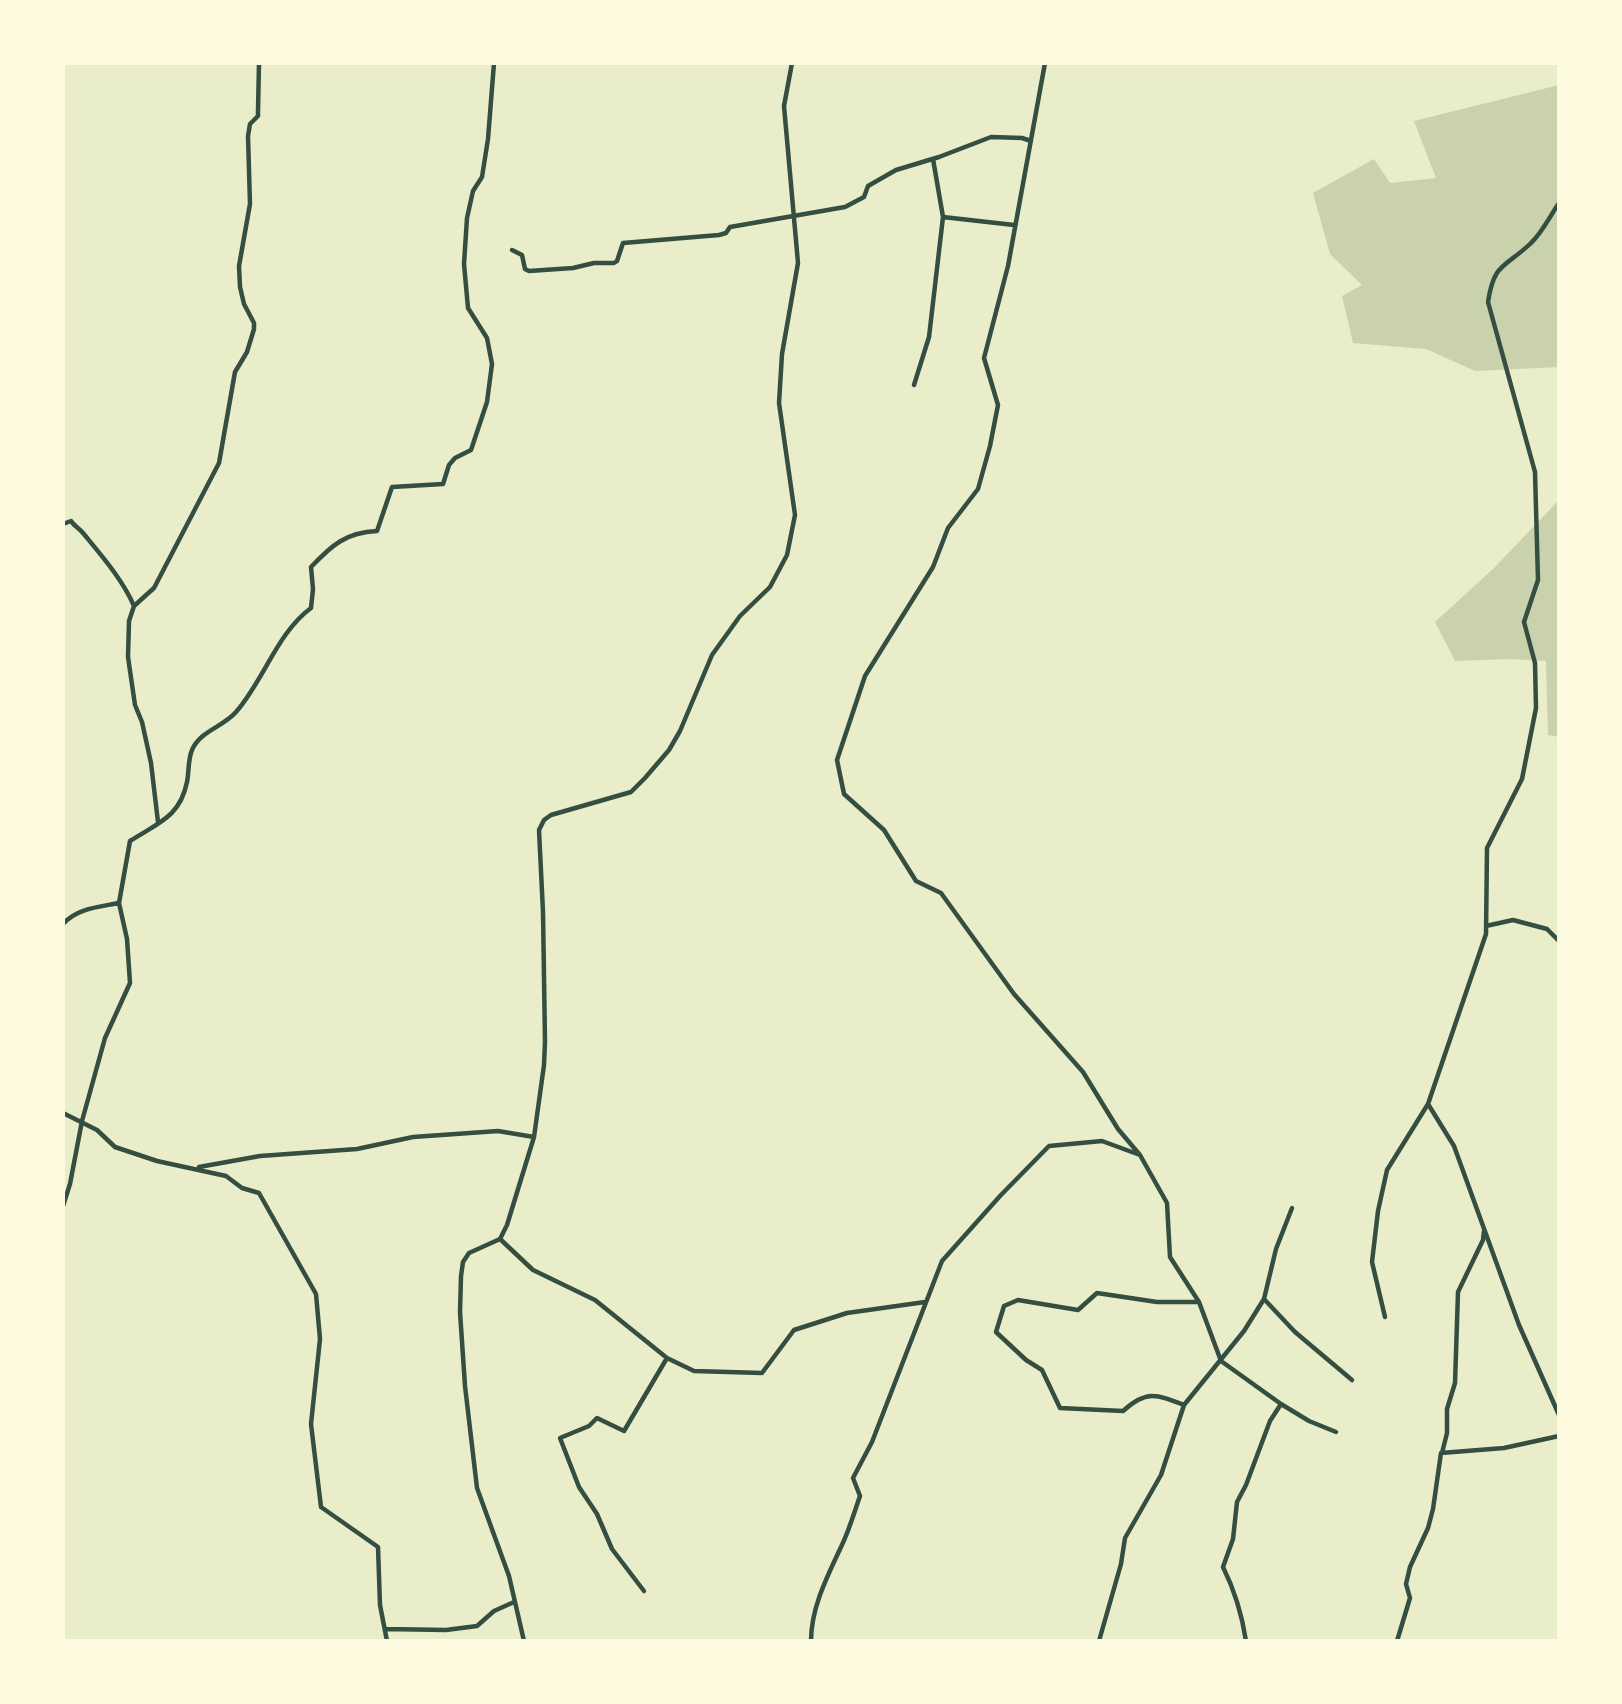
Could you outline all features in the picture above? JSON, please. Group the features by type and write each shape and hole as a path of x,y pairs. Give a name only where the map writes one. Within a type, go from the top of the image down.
{"street":[{"path":"158,823 151,763 142,722 135,705 128,657 128,621 134,606 154,588 219,463 235,372 247,352 254,330 254,323 244,304 240,287 239,266 250,204 248,136 250,124 258,116 259,63"},
{"path":"63,1206 82,1121 105,1038 130,983 127,939 119,902 130,841 177,810 187,783 192,750 209,730 228,721 242,705 296,619 311,608 311,567 324,553 349,535 377,531 392,487 443,484 449,465 455,458 471,450 487,402 492,363 487,338 468,308 464,264 467,218 473,191 482,177 488,139 494,63"},
{"path":"524,1641 509,1576 477,1488 465,1386 460,1312 463,1262 469,1253 500,1238 507,1225 534,1137 544,1065 544,912 539,831 544,820 551,815 631,792 645,778 669,750 680,731 712,655 740,616 770,587 787,555 795,515 779,403 782,354 798,263 784,106 792,63"},
{"path":"1045,63 1008,265 984,358 998,405 990,446 978,489 948,528 933,566 865,676 837,760 844,794 884,830 916,881 941,893 1014,994 1083,1072 1118,1129 1140,1155 1167,1203 1170,1256 1199,1302 1221,1361 1281,1404 1309,1421 1336,1432"},
{"path":"512,250 522,255 524,269 528,271 614,263 623,243 719,235 726,233 730,227 845,207 864,197 868,186 879,178 896,170 991,137 1031,141"},
{"path":"914,385 929,337 943,217 933,159"},
{"path":"1385,1317 1372,1262 1387,1170 1428,1104 1486,934 1487,848 1522,779 1536,708 1535,663 1524,622 1538,580 1535,472 1488,303 1490,285 1496,272 1531,243 1559,203"},
{"path":"943,217 1014,225"},
{"path":"63,524 71,522 80,529 108,564 134,606"},
{"path":"63,924 70,916 82,911 119,902"},
{"path":"1486,926 1513,920 1547,929 1559,941"},
{"path":"1428,1104 1454,1146 1518,1325 1559,1416"},
{"path":"63,1113 97,1130 115,1147 157,1161 226,1175 242,1188 259,1193 316,1294 320,1339 311,1424 321,1507 378,1547 380,1605 387,1641"},
{"path":"195,1168 260,1156 357,1149 413,1137 498,1131 534,1137"},
{"path":"811,1641 823,1582 842,1546 860,1496 853,1478 872,1442 942,1261 1049,1146 1102,1141 1140,1155"},
{"path":"1099,1641 1121,1564 1125,1538 1161,1475 1184,1405 1244,1331 1264,1299 1276,1249 1292,1208"},
{"path":"1396,1641 1410,1598 1406,1584 1410,1567 1428,1528 1433,1508 1441,1453 1447,1433 1447,1409 1455,1383 1458,1292 1483,1240 1484,1227"},
{"path":"500,1238 533,1270 595,1300 667,1358 694,1371 762,1373 794,1330 847,1314 925,1302"},
{"path":"1184,1405 1156,1394 1136,1399 1123,1411 1060,1408 1042,1370 1026,1360 996,1332 1004,1306 1018,1300 1077,1310 1097,1293 1157,1302 1199,1302"},
{"path":"1264,1299 1295,1332 1352,1380"},
{"path":"644,1591 612,1549 597,1514 579,1487 560,1438 589,1426 597,1418 624,1430 667,1358"},
{"path":"1246,1641 1244,1623 1223,1567 1233,1539 1237,1502 1270,1421 1281,1404"},
{"path":"1441,1453 1504,1448 1559,1436"},
{"path":"386,1629 446,1630 477,1626 494,1611 514,1602"}],"green space":[{"path":"1559,85 1559,367 1475,371 1426,349 1353,343 1342,296 1362,285 1330,254 1313,193 1374,159 1390,183 1436,178 1414,121"},
{"path":"1559,500 1559,737 1548,735 1546,661 1455,661 1435,622 1494,568"}]}
